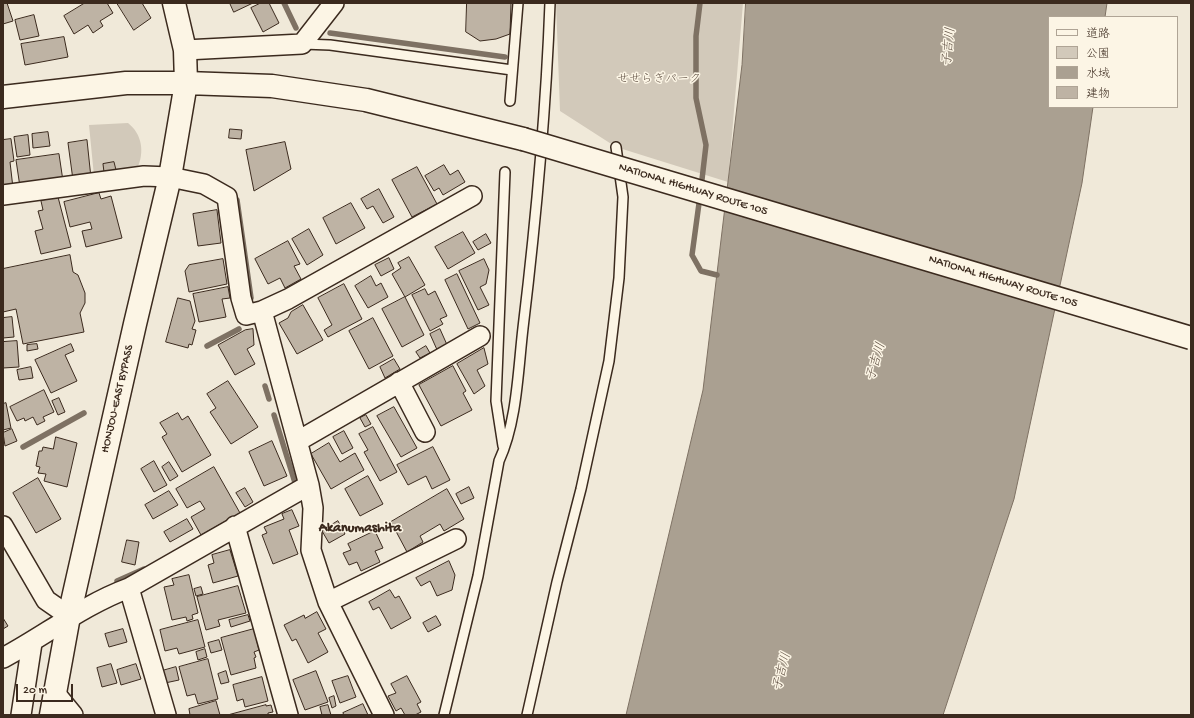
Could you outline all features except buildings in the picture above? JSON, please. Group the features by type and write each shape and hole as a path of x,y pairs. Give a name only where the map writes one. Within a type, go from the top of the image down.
{"main road":[{"name":"HONJOU-EAST BYPASS","path":"51,715 69,616 134,324 170,177 186,83 185,50 174,3"},
{"name":"NATIONAL HIGHWAY ROUTE 105","path":"3,97 126,82 272,86 366,100 523,139 1191,338"}],"street":[{"path":"185,50 302,44 334,3"},
{"path":"3,195 131,177 170,177 204,184 227,197 241,298 246,315 262,311 472,196"},
{"path":"262,311 298,441 314,508 311,550 328,602 384,715"},
{"path":"298,441 480,336"},
{"path":"399,382 425,432"},
{"path":"3,658 32,643 69,616 106,596 129,588 309,485"},
{"path":"3,526 46,600 69,616"},
{"path":"235,526 288,715"},
{"path":"328,602 456,539"},
{"path":"129,588 166,715"},
{"path":"21,715 32,643"},
{"path":"55,693 73,715"}],"lane":[{"path":"510,101 518,3"},
{"path":"444,715 478,576 499,461 504,451 514,402 532,255 547,90 550,3"},
{"path":"302,44 330,45 512,70"},
{"path":"527,715 557,582 581,489 609,361 619,278 623,197 616,147"},
{"path":"504,451 496,401 505,172"}],"green space":[{"name":"せせらぎパーク","path":"556,3 743,3 728,182 616,147 560,111"},
{"path":"128,123 133,127 141,144 141,156 137,169 94,176 89,125"}],"water":[{"name":"子吉川","path":"746,3 1107,3 1105,16 1048,16 1048,108 1093,108 1082,183 1014,499 943,715 626,715 703,390 742,65"}],"waterway":[{"path":"284,3 296,28"},
{"path":"700,3 696,36 696,98 706,145 701,188"},
{"path":"330,33 505,57"},
{"path":"700,196 692,255 701,271 717,275"},
{"path":"237,200 251,298"},
{"path":"207,346 239,329"},
{"path":"265,386 269,399"},
{"path":"23,447 84,413"},
{"path":"274,415 296,486 295,487"},
{"path":"117,581 144,569"}],"district":[{"name":"Akanumashita","path":"360,529"}]}
